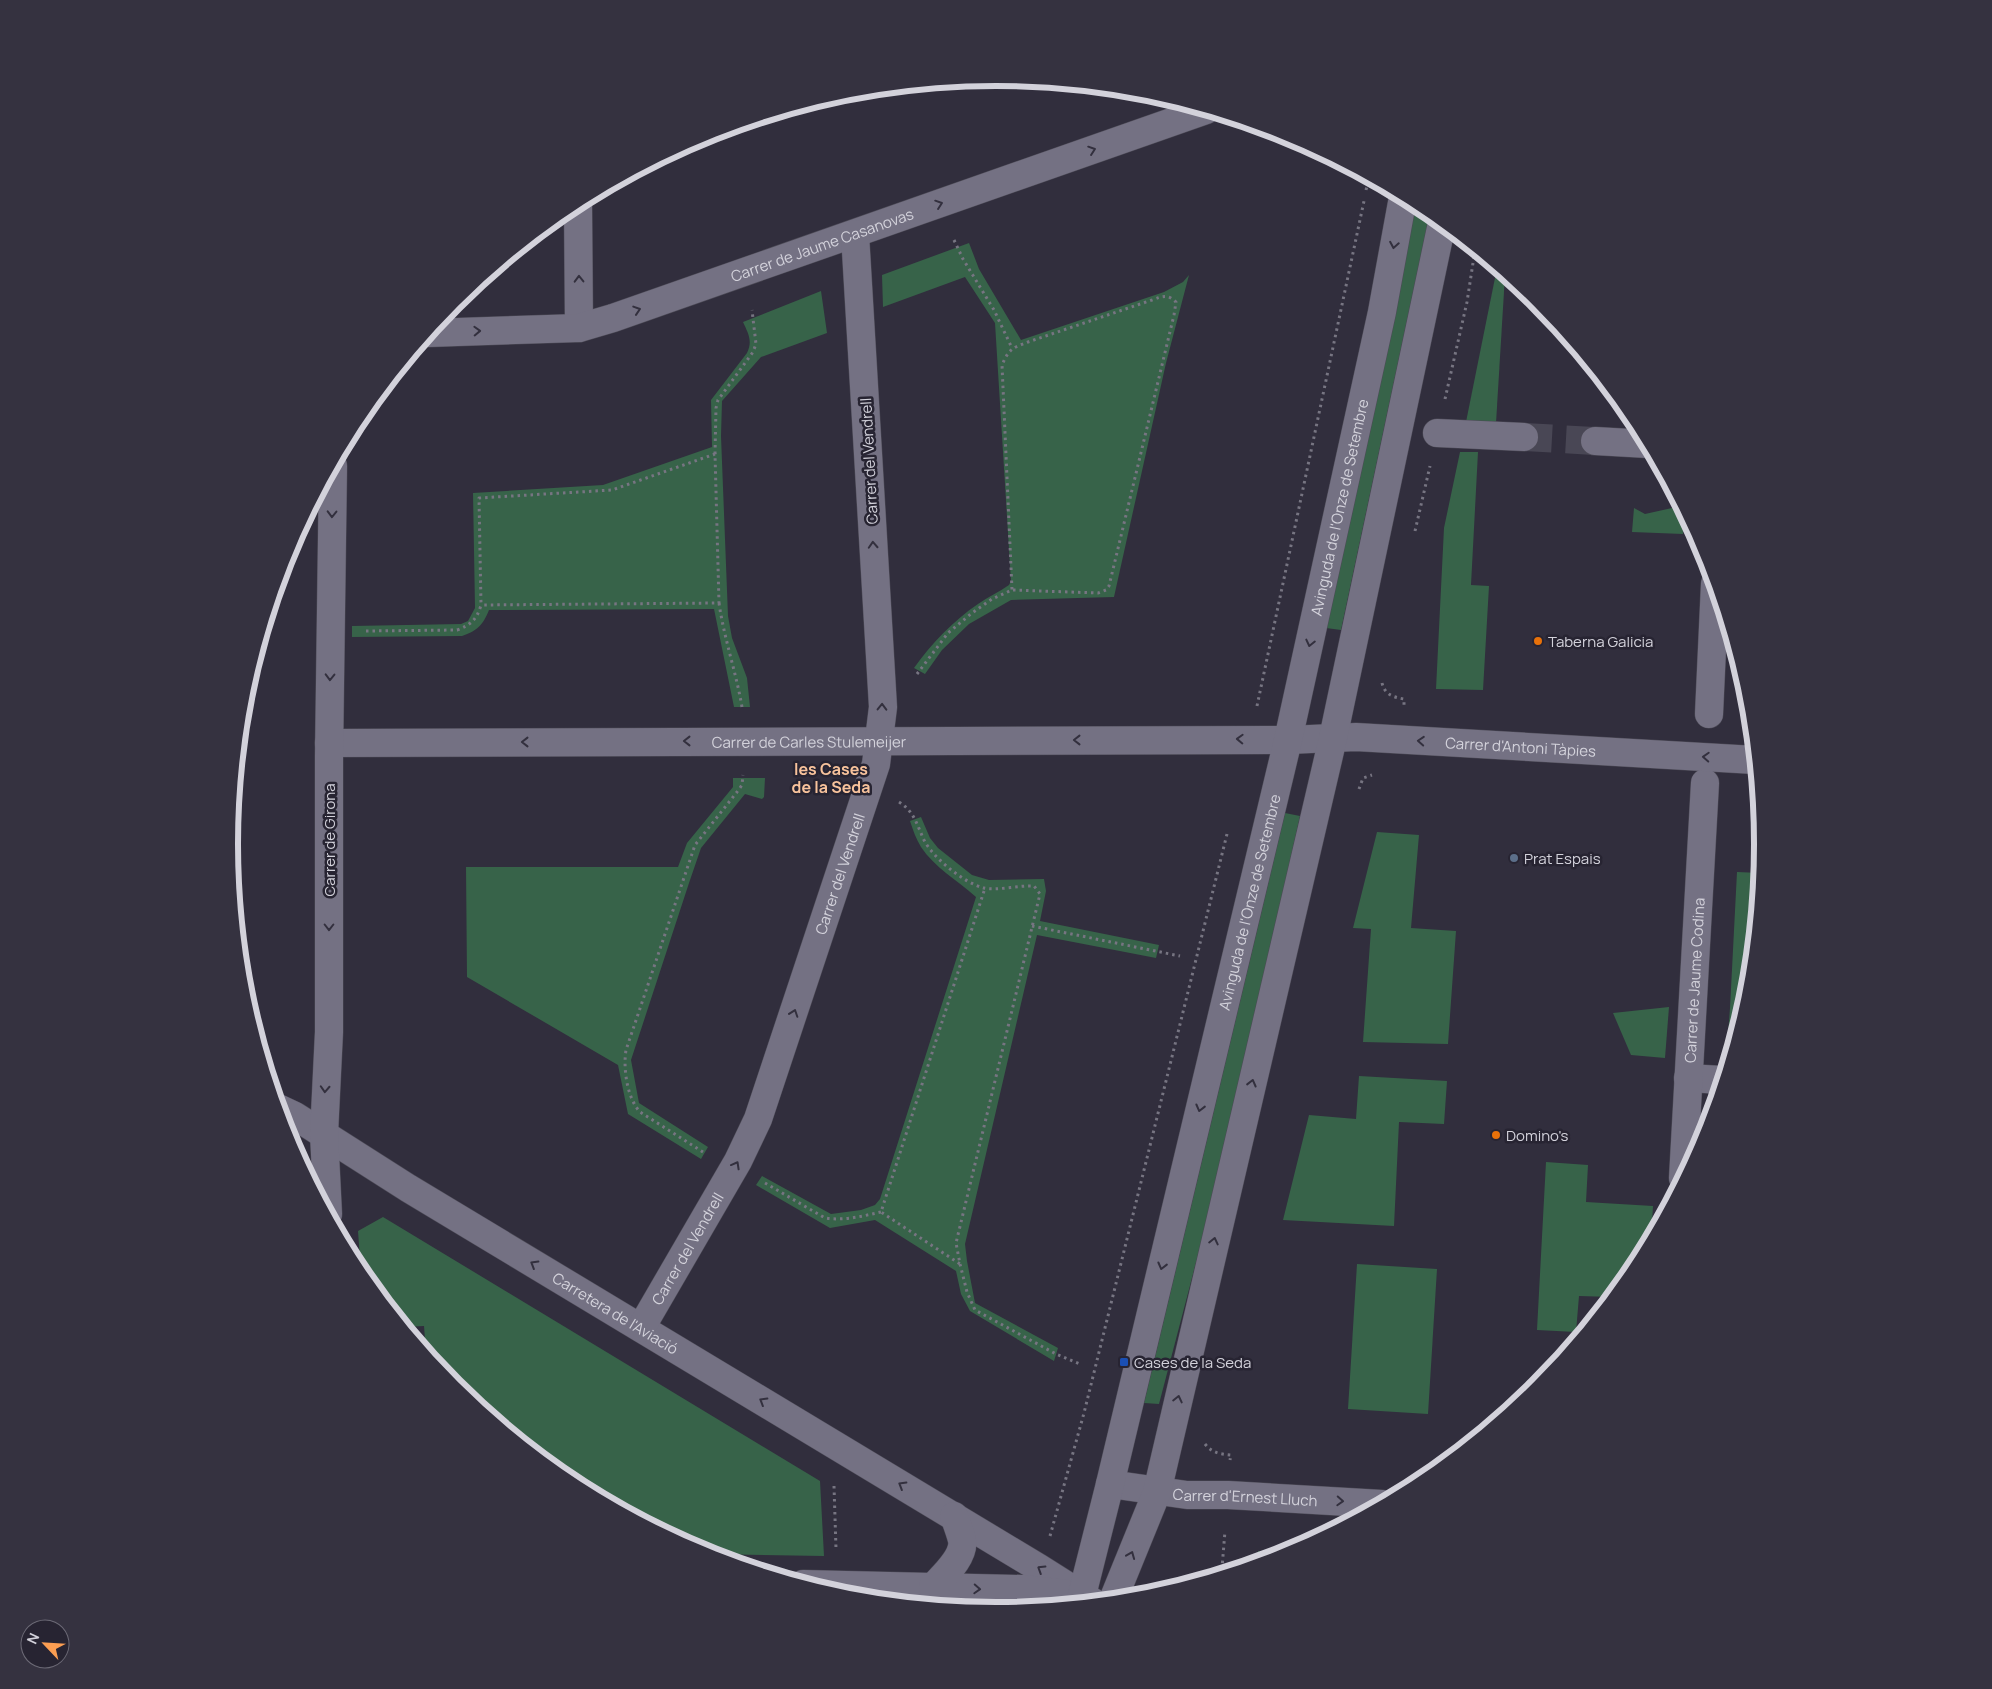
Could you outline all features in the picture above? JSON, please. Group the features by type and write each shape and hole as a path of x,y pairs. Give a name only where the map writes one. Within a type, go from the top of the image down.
{"street":[{"name":"Carrer de Jaume Casanovas","path":"437,333 579,328 636,311 1197,113"},
{"name":"Avinguda de l'Onze de Setembre","path":"1086,1597 1110,1484 1288,740 1382,312 1402,204"},
{"path":"578,212 579,328"},
{"path":"1116,1593 1156,1492 1332,738 1440,231"},
{"name":"Carrer del Vendrell","path":"641,1328 738,1161 758,1119 868,793 876,764 883,707 855,234"},
{"path":"1437,434 1524,438"},
{"path":"1595,442 1639,444"},
{"name":"Carrer de Girona","path":"327,1202 324,1134 329,1032 329,743 333,477"},
{"path":"1709,714 1714,602"},
{"name":"Carrer d'Antoni Tàpies","path":"1288,740 1332,738 1384,739 1749,760"},
{"name":"Carrer de Carles Stulemeijer","path":"329,743 1288,740"},
{"name":"Carrer de Jaume Codina","path":"1684,1163 1705,783"},
{"path":"1688,1078 1716,1080"},
{"name":"Carretera de l'Aviació","path":"287,1112 408,1188 954,1516 1081,1597"},
{"name":"Carrer d'Ernest Lluch","path":"1110,1484 1156,1492 1371,1503"},
{"path":"933,1587 952,1566 962,1551 962,1541 954,1516"},
{"path":"864,1591 933,1587 1024,1589 1074,1598"}],"path":[{"path":"1250,740 1368,184"},
{"path":"954,240 963,259 994,310 1012,348"},
{"path":"919,670 948,633 992,599 1012,590 1098,593 1106,590 1109,586 1176,302 1172,298 1166,295 1012,348 1002,365 1012,590"},
{"path":"742,712 737,680 722,627 719,603 715,454 716,408 718,400 753,352 756,344 752,310"},
{"path":"362,632 457,630 475,620 480,605 479,498 612,490 715,454"},
{"path":"480,605 719,603"},
{"path":"1381,680 1384,690 1388,694 1397,697"},
{"path":"710,1156 640,1112 634,1106 624,1060 695,845 738,792 742,785 743,772"},
{"path":"1358,791 1363,778 1378,775"},
{"path":"893,800 901,803 911,811 925,842 932,852 959,875 985,888 1034,886 1040,894 956,1243 967,1292 975,1310 1056,1354 1080,1364"},
{"path":"1053,1527 1087,1404 1229,826"},
{"path":"881,1212 985,888"},
{"path":"1032,926 1180,956"},
{"path":"759,1180 825,1218 834,1220 849,1219 881,1212 960,1264"},
{"path":"1203,1437 1209,1450 1218,1454"},
{"path":"834,1480 836,1557"},
{"path":"1222,1568 1225,1529"}],"green space":[{"path":"1414,212 1428,222 1341,630 1326,628"},
{"path":"969,243 979,269 1021,340 1164,292 1183,282 1189,275 1166,363 1114,597 1011,600 969,624 942,650 925,674 914,668 936,641 969,611 1009,585 1011,581 995,323 965,277 883,307 882,275"},
{"path":"1496,274 1505,282 1496,423 1466,422"},
{"path":"821,291 827,333 761,357 722,401 721,436 728,616 732,638 747,678 750,707 734,707 714,609 489,610 479,627 462,636 352,637 352,626 461,624 468,621 475,608 473,493 603,485 712,447 711,400 749,349 750,341 743,322"},
{"path":"1460,452 1478,452 1471,585 1489,586 1483,690 1436,689 1444,528"},
{"path":"1634,508 1645,514 1675,508 1683,523 1683,534 1632,532"},
{"path":"733,778 765,778 764,797 762,799 745,794 701,848 631,1060 639,1103 708,1147 701,1159 628,1114 618,1065 467,977 466,867 678,867 687,843 733,787"},
{"path":"1285,813 1300,816 1227,1144 1159,1404 1144,1403"},
{"path":"921,817 930,838 938,848 972,875 989,880 1044,879 1046,891 1040,921 1159,945 1156,958 1037,935 965,1244 975,1303 1058,1348 1054,1361 970,1311 961,1294 956,1271 875,1220 830,1228 756,1185 762,1176 831,1214 861,1210 875,1205 880,1199 976,897 939,867 921,847 910,821"},
{"path":"1377,832 1419,835 1411,928 1456,931 1448,1044 1363,1042 1371,929 1353,928"},
{"path":"1737,872 1753,873 1748,943 1740,992 1727,1043"},
{"path":"1669,1007 1665,1058 1631,1055 1613,1013"},
{"path":"1359,1076 1447,1081 1444,1124 1399,1122 1394,1226 1283,1220 1309,1115 1356,1119"},
{"path":"1546,1162 1588,1165 1586,1202 1653,1206 1652,1226 1604,1297 1579,1296 1576,1332 1537,1330"},
{"path":"383,1217 820,1481 824,1556 730,1554 661,1525 575,1475 534,1446 496,1415 460,1381 426,1344 424,1326 411,1327 394,1306 360,1256 358,1231"},
{"path":"1357,1264 1437,1269 1428,1414 1348,1409"},
{"path":"1258,1551 1270,1551 1258,1556"}],"tunnel":[{"path":"1524,437 1595,441"}],"place":[{"name":"Taberna Galicia","path":"1538,641"},
{"name":"Prat Espais","path":"1514,858"},
{"name":"Domino's","path":"1496,1135"},
{"name":"Cases de la Seda","path":"1124,1362"}],"district":[{"name":"les Cases de la Seda","path":"831,778"}]}
